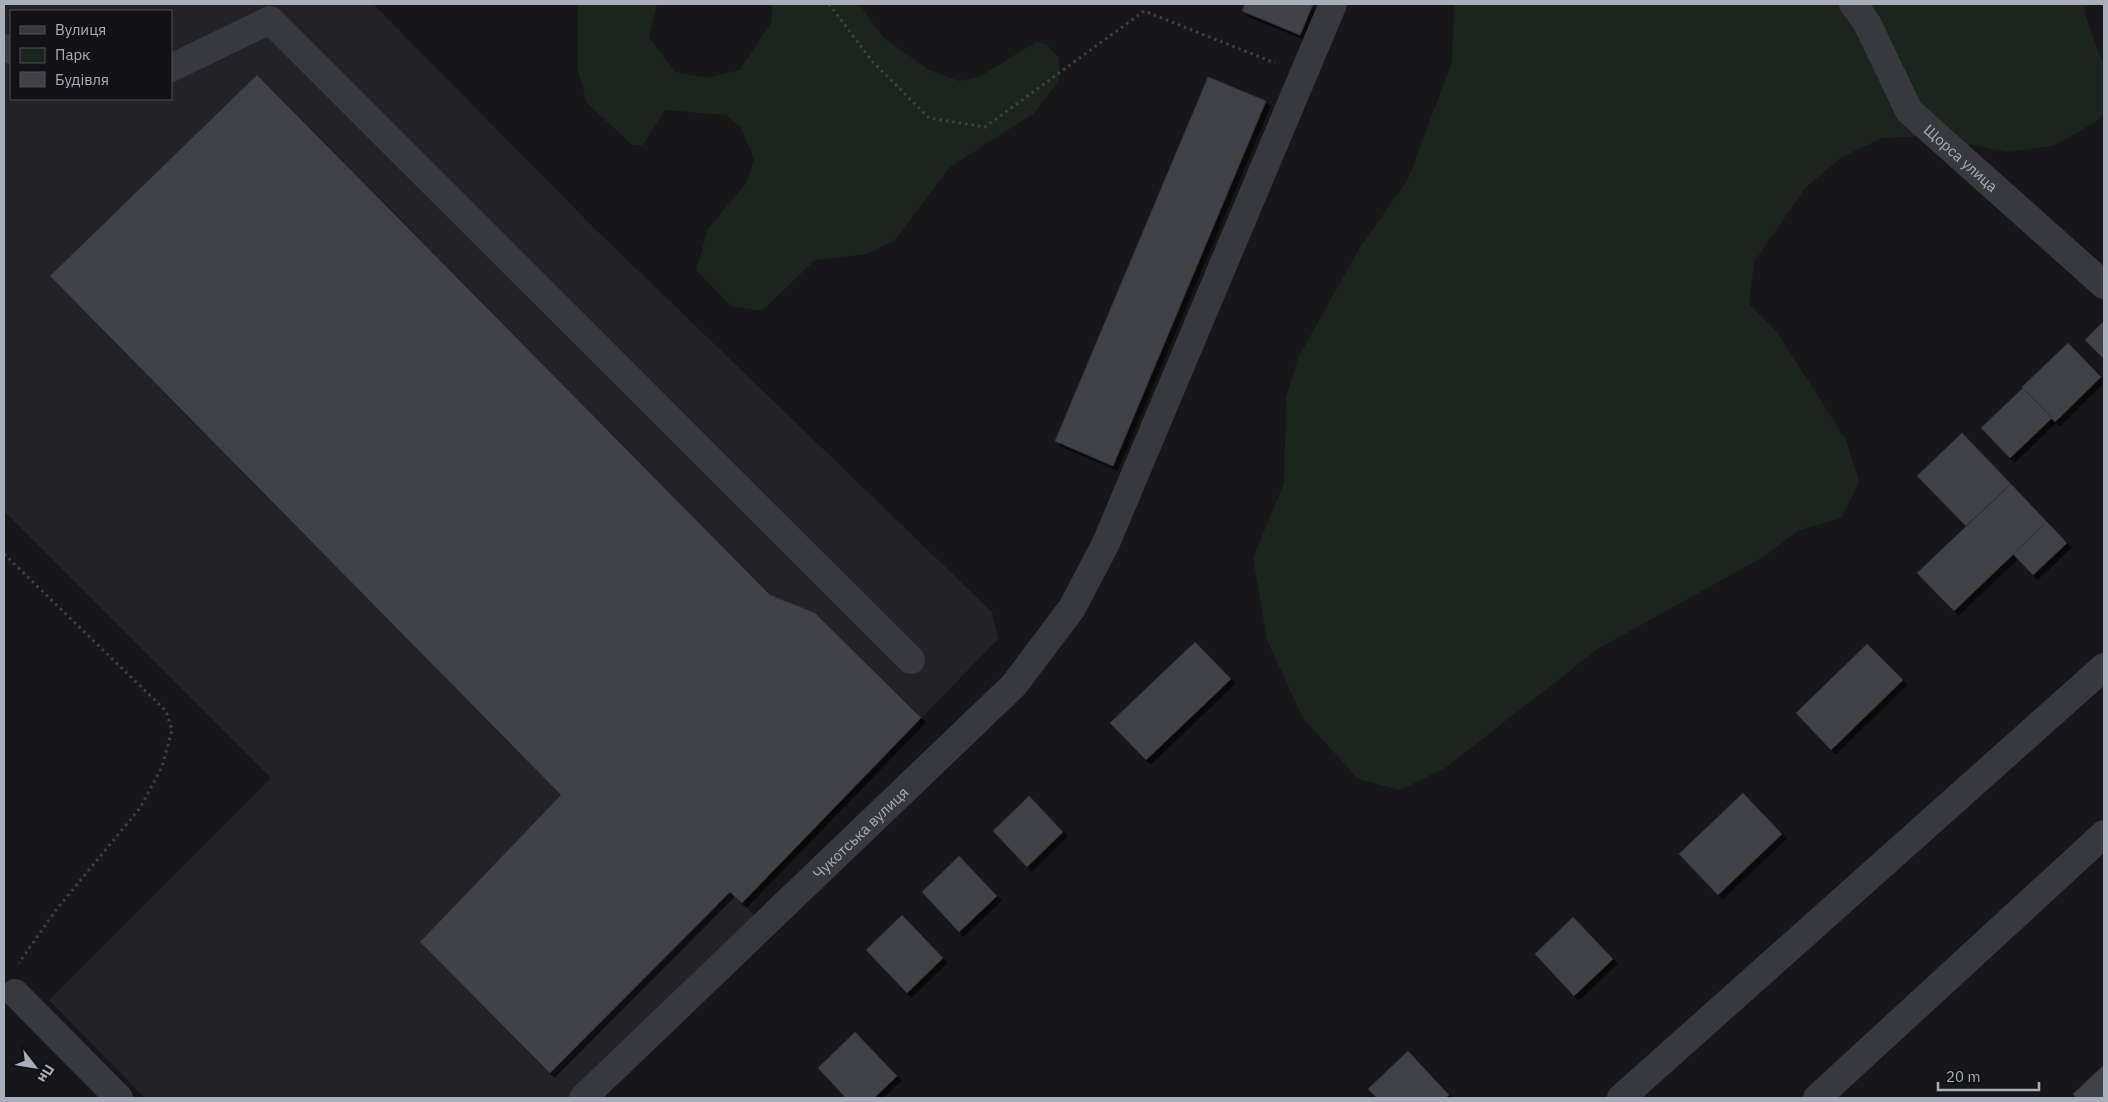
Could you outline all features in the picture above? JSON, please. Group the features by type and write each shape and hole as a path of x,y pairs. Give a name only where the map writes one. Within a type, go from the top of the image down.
{"street":[{"name":"Чукотська вулиця","path":"584,1098 1014,685 1072,608 1106,543 1334,4"},
{"name":"Щорса улица","path":"1853,4 1867,23 1909,111 2104,285"},
{"path":"172,68 270,20 911,660"},
{"path":"1621,1098 2104,667"},
{"path":"1817,1098 2104,834"},
{"path":"15,993 119,1098"}],"path":[{"path":"829,4 872,61 929,118 985,127 1144,11 1304,74"},
{"path":"4,554 166,711 172,730 162,767 140,808 56,910 20,962 15,993"}],"shaded area":[{"path":"4,4 373,4 594,228 992,612 998,639 742,903 758,919 573,1098 145,1098 49,1000 271,778 4,511"}],"green space":[{"path":"578,4 657,4 649,37 675,72 707,78 740,70 772,21 772,4 859,4 884,38 929,70 959,81 979,77 1036,42 1046,44 1059,58 1059,81 1033,114 950,167 895,240 867,254 815,260 762,311 731,306 696,270 708,229 747,182 754,159 741,128 726,115 665,110 643,145 632,145 587,103 578,71"},
{"path":"1454,4 2084,4 2086,17 2100,57 2104,62 2104,113 2097,121 2053,146 2008,152 1925,136 1882,138 1842,157 1806,187 1754,262 1749,304 1777,332 1846,440 1859,481 1842,518 1799,530 1765,556 1599,648 1445,768 1400,790 1358,779 1303,718 1267,640 1253,558 1284,483 1286,398 1298,358 1359,249 1408,179 1452,62"}],"building":[{"path":"1245,4 1313,4 1300,35 1242,11"},
{"path":"257,75 770,595 815,613 921,718 742,903 730,892 550,1073 420,942 561,795 50,276"},
{"path":"1208,77 1266,101 1113,466 1055,441"},
{"path":"2104,321 2104,359 2085,340"},
{"path":"2068,343 2101,377 2055,422 2022,387"},
{"path":"2023,388 2052,418 2010,458 1981,428"},
{"path":"1962,433 2011,484 1966,526 1917,476"},
{"path":"2011,484 2047,522 1954,611 1917,573"},
{"path":"2047,522 2067,543 2033,575 2013,554"},
{"path":"1195,642 1231,679 1146,760 1110,723"},
{"path":"1867,644 1903,680 1831,750 1796,713"},
{"path":"1743,793 1782,834 1718,895 1679,854"},
{"path":"1029,796 1063,832 1027,867 993,831"},
{"path":"959,856 997,896 959,932 922,892"},
{"path":"902,915 943,958 907,993 866,950"},
{"path":"1573,917 1613,959 1574,996 1535,954"},
{"path":"855,1032 897,1076 874,1098 846,1098 818,1068"},
{"path":"1408,1051 1449,1095 1445,1098 1377,1098 1368,1089"},
{"path":"2104,1065 2104,1098 2077,1098 2073,1094"}]}
